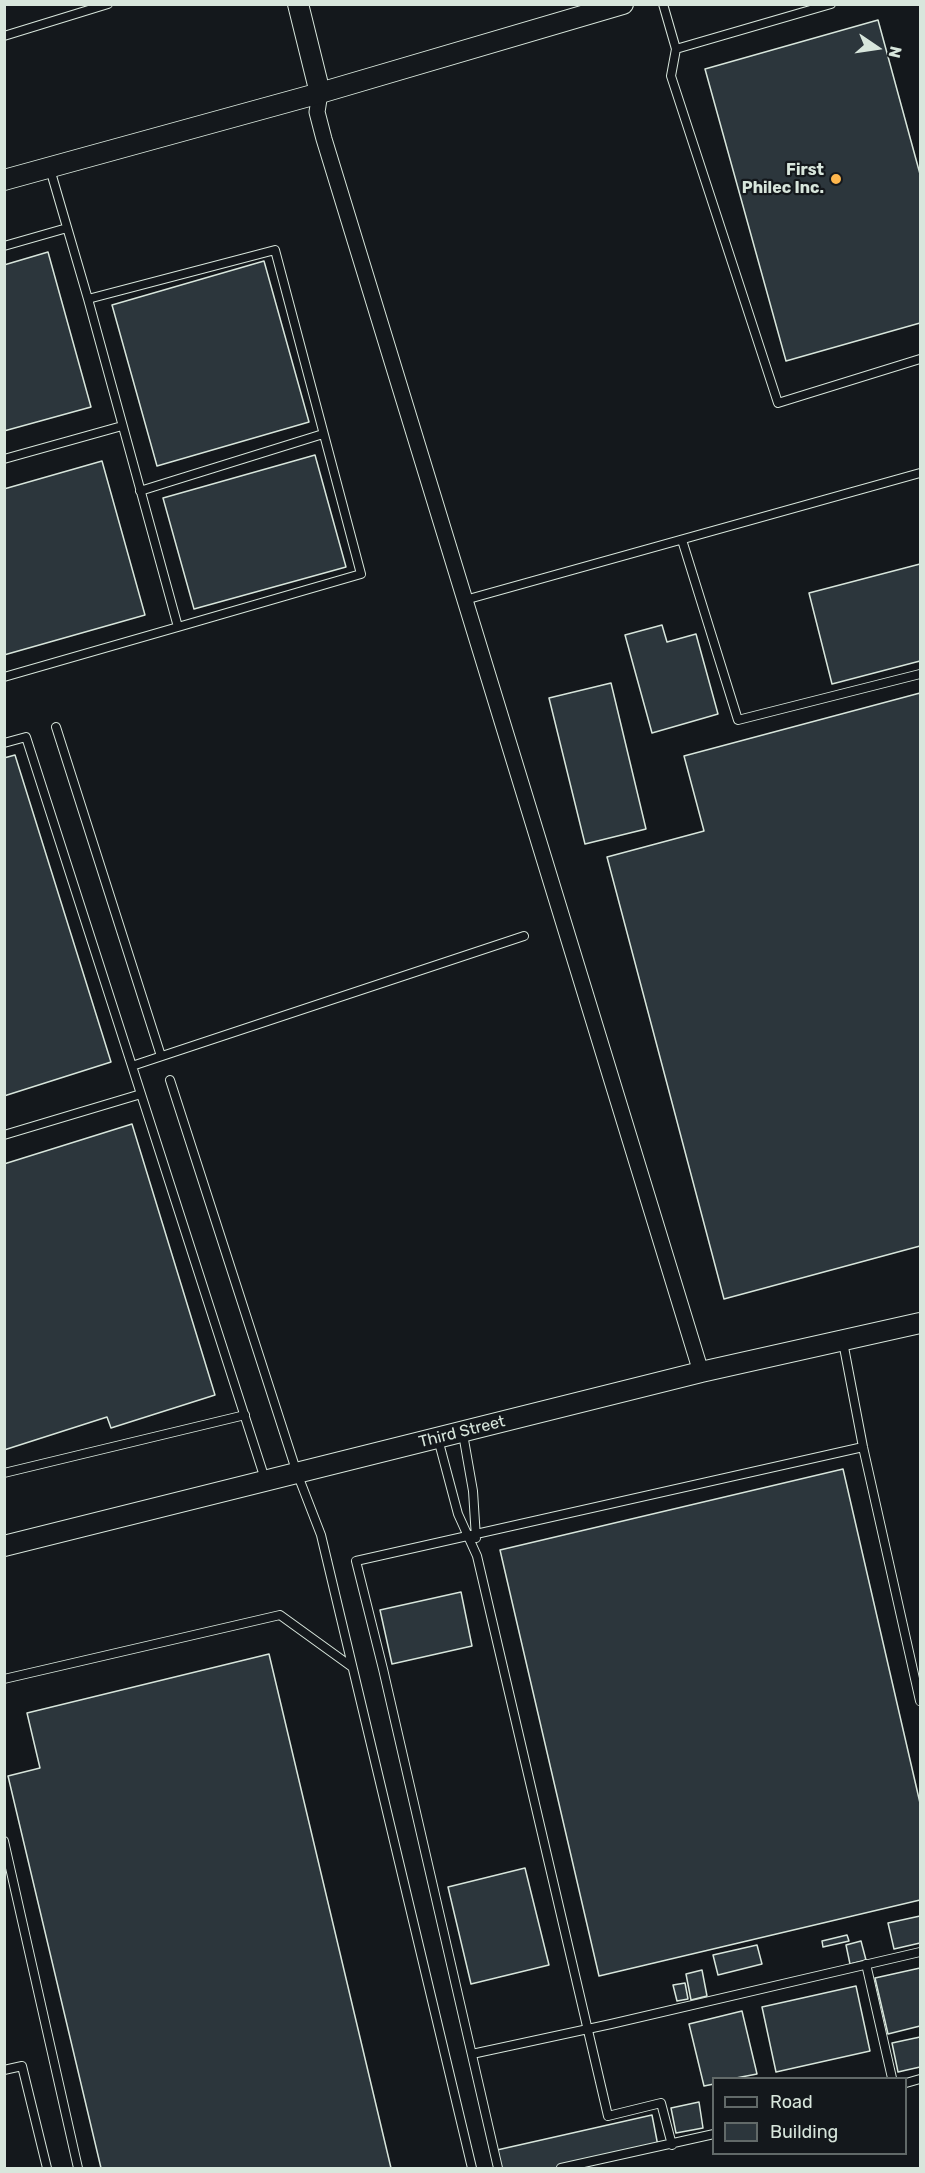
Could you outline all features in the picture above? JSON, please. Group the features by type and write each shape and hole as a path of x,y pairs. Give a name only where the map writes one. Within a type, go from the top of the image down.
{"street":[{"path":"298,4 320,93 317,112 322,130 701,1372"},
{"path":"4,180 320,93 623,4"},
{"name":"Third Street","path":"4,1546 701,1372 921,1323"}],"lane":[{"path":"4,36 108,4"},
{"path":"663,4 676,49 671,76 778,403 921,358"},
{"path":"676,49 831,4"},
{"path":"50,168 178,627"},
{"path":"4,246 67,228"},
{"path":"4,677 361,574 275,250 88,299"},
{"path":"4,459 122,426"},
{"path":"140,491 323,434"},
{"path":"465,600 921,473"},
{"path":"682,540 738,720 921,674"},
{"path":"56,727 161,1056"},
{"path":"4,743 26,736 266,1481"},
{"path":"132,1066 524,936"},
{"path":"170,1080 297,1473 321,1535 472,2169"},
{"path":"4,1135 141,1095"},
{"path":"842,1340 863,1448 921,1701"},
{"path":"4,1473 244,1415"},
{"path":"462,1431 473,1491 472,1535 608,2116 661,2103 672,2145"},
{"path":"438,1438 458,1514 472,1535"},
{"path":"498,2169 356,1561 863,1448"},
{"path":"4,1679 280,1616 352,1667"},
{"path":"4,1841 78,2169"},
{"path":"472,2054 588,2030 921,1952"},
{"path":"866,1964 892,2077"},
{"path":"4,2070 22,2066 47,2169"},
{"path":"561,2169 712,2135"}],"building":[{"path":"878,20 920,174 920,323 786,361 705,69"},
{"path":"48,252 91,407 4,431 4,265"},
{"path":"264,261 309,422 157,466 112,305"},
{"path":"315,455 346,567 194,609 163,498"},
{"path":"102,461 145,615 4,655 4,489"},
{"path":"920,564 920,661 832,684 809,593"},
{"path":"662,625 667,642 696,634 718,714 652,733 625,635"},
{"path":"611,683 646,829 585,844 549,698"},
{"path":"920,693 920,1246 724,1299 607,857 704,831 684,756"},
{"path":"15,755 111,1062 4,1096 4,758"},
{"path":"132,1124 215,1395 111,1428 107,1417 4,1450 4,1164"},
{"path":"843,1469 920,1803 920,1900 599,1976 500,1550"},
{"path":"461,1592 472,1646 392,1664 380,1610"},
{"path":"269,1654 391,2168 101,2168 8,1776 40,1768 27,1713"},
{"path":"525,1868 549,1965 471,1984 448,1887"},
{"path":"920,1916 920,1943 894,1949 888,1923"},
{"path":"847,1935 849,1941 823,1947 822,1941"},
{"path":"861,1941 866,1960 850,1964 846,1945"},
{"path":"757,1945 762,1964 718,1975 713,1955"},
{"path":"920,1968 920,2026 888,2034 875,1978"},
{"path":"702,1970 707,1996 691,2000 686,1974"},
{"path":"685,1983 688,1999 677,2001 673,1985"},
{"path":"856,1986 870,2051 776,2072 762,2007"},
{"path":"742,2011 757,2074 741,2077 712,2077 712,2084 704,2086 689,2024"},
{"path":"920,2037 920,2067 898,2072 892,2043"},
{"path":"699,2102 703,2128 676,2133 671,2108"},
{"path":"652,2115 658,2146 557,2168 501,2168 497,2150"}],"place":[{"name":"First Philec Inc.","path":"836,179"}]}
